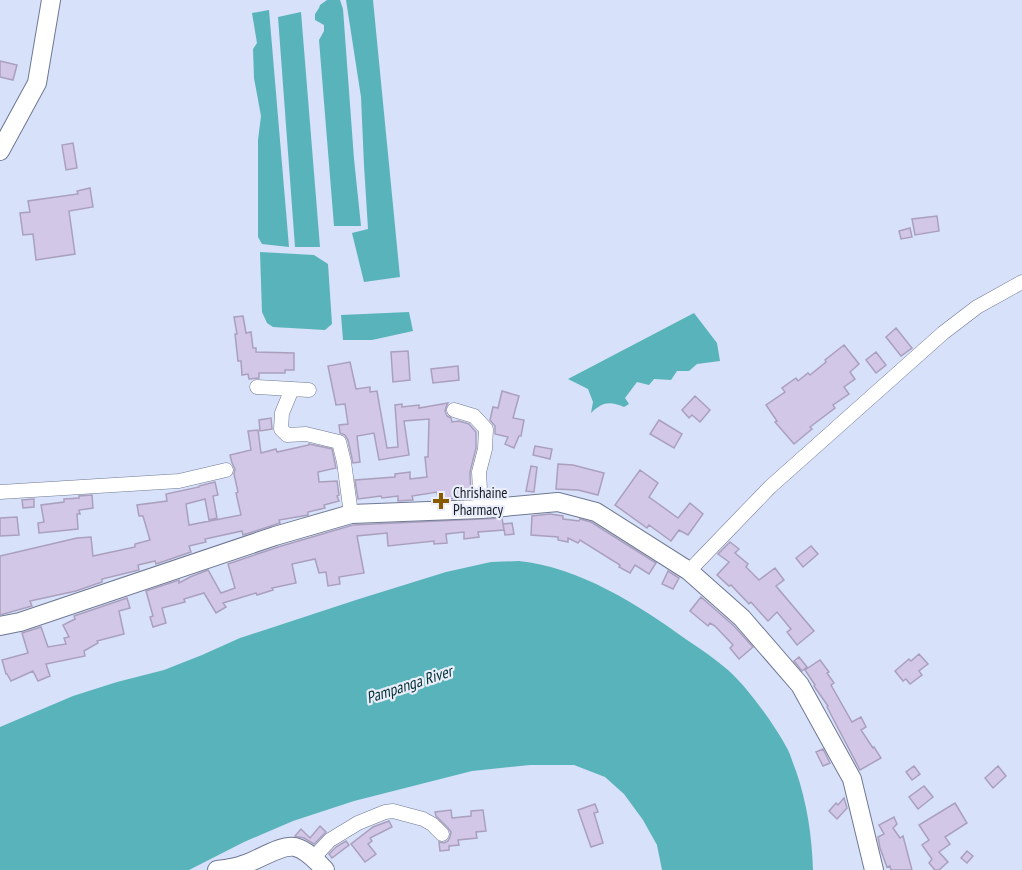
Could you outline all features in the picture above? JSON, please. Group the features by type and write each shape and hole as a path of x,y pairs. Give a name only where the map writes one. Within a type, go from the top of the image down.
{"main road":[{"path":"0,151 37,83 51,0"},
{"path":"0,626 20,622 264,540 351,514 481,509 558,502 596,512 689,571 742,618 800,685 852,779 874,870"},
{"path":"217,870 234,868 282,848 294,847 319,864"}],"street":[{"path":"689,571 770,488 943,333 977,307 1022,282"},
{"path":"257,387 309,390"},
{"path":"292,389 282,413 281,429 287,435 306,434 339,442 351,514"},
{"path":"454,410 474,416 486,429 485,449 479,472 481,509"},
{"path":"0,492 179,481 226,470"},
{"path":"319,864 330,840 358,823 385,812 393,811 423,819 442,834"}],"water":[{"path":"327,0 340,0 343,9 361,226 334,226 319,40 324,31 324,25 315,20 315,14 320,5"},
{"path":"346,0 373,0 400,277 364,282 352,233 368,229 361,97"},
{"path":"269,10 289,247 262,244 258,237 258,140 261,116 254,78 253,49 257,43 252,13"},
{"path":"301,12 320,247 295,247 278,17"},
{"path":"260,252 314,255 328,264 332,324 325,330 273,327 267,323 262,312"},
{"path":"409,312 413,331 372,340 343,340 341,315"},
{"path":"694,313 717,343 720,361 697,364 689,371 677,371 671,380 654,379 649,385 637,382 625,398 629,404 624,407 606,404 591,413 593,402 588,389 568,379"},
{"name":"Pampanga River","path":"519,561 564,571 586,579 629,601 713,658 736,678 769,718 790,755 806,807 813,870 662,870 657,845 643,820 624,794 605,777 574,765 530,765 472,771 354,801 293,821 244,842 189,870 0,870 0,727 73,696 164,670 240,638 359,599 446,572 491,562"}],"building":[{"path":"0,61 17,65 13,80 0,77"},
{"path":"73,143 77,168 66,170 62,145"},
{"path":"90,188 93,207 69,211 75,254 36,260 33,234 23,235 20,213 30,212 28,201 78,194 77,191"},
{"path":"937,216 939,231 915,235 912,219"},
{"path":"910,228 912,237 901,239 899,231"},
{"path":"243,316 246,333 251,332 253,348 256,348 256,352 294,353 294,370 285,370 285,373 259,373 259,378 249,379 248,374 242,375 241,361 238,361 234,317"},
{"path":"896,328 912,348 901,356 886,337"},
{"path":"844,345 859,364 850,372 855,379 844,387 849,394 833,405 835,408 810,427 812,429 794,444 775,422 777,421 766,405 785,392 782,388 796,378 798,381 808,373 810,375"},
{"path":"408,351 410,380 393,382 391,352"},
{"path":"876,352 886,365 876,373 866,360"},
{"path":"350,362 356,389 370,387 370,392 377,391 387,448 398,447 395,405 402,404 402,407 419,405 419,408 448,403 445,411 452,422 459,421 469,424 476,432 476,448 470,472 471,498 438,499 437,492 412,496 413,500 398,501 398,496 358,499 355,480 395,477 395,474 410,472 410,479 427,477 425,457 428,457 429,419 404,421 409,455 379,460 374,433 357,436 360,462 353,463 348,440 340,433 339,425 348,424 345,404 336,405 328,366"},
{"path":"458,366 459,380 433,383 431,369"},
{"path":"502,391 519,396 513,418 524,420 521,436 514,448 505,444 508,437 495,434 495,426 490,420 493,407 498,408"},
{"path":"695,396 710,410 700,422 692,415 689,418 682,410"},
{"path":"271,418 272,429 260,431 259,420"},
{"path":"659,420 682,434 674,448 650,434"},
{"path":"258,430 261,453 276,449 277,452 309,444 332,449 336,468 318,472 319,482 337,481 339,501 324,505 325,508 308,512 308,515 279,520 280,523 243,535 242,531 205,539 206,542 189,546 191,552 156,564 155,561 138,565 139,570 102,579 102,582 76,591 30,601 32,606 0,615 0,556 77,538 91,537 93,556 135,547 135,544 150,540 143,516 139,516 137,505 167,501 166,494 215,482 218,495 213,496 217,518 209,520 205,499 186,504 189,525 241,515 236,493 238,492 235,469 230,455 251,450 248,431"},
{"path":"535,446 552,449 550,459 533,455"},
{"path":"558,464 573,465 604,473 598,495 578,490 556,489"},
{"path":"531,466 537,467 534,492 526,491"},
{"path":"640,470 658,483 649,497 678,518 690,503 703,514 688,535 679,530 671,541 649,525 647,528 615,505"},
{"path":"92,495 93,508 79,510 80,514 77,514 78,529 39,533 38,523 44,522 41,505"},
{"path":"34,499 34,507 23,508 22,500"},
{"path":"550,514 563,516 563,519 579,521 580,519 591,522 656,563 649,574 635,565 630,573 580,540 578,543 568,538 568,542 558,540 558,537 531,535 532,516"},
{"path":"17,517 19,535 0,536 0,518"},
{"path":"502,518 504,530 478,532 479,537 464,539 464,532 446,534 447,543 434,544 434,541 388,546 387,533 357,536 364,573 339,577 340,584 328,586 326,572 319,573 315,559 292,564 296,583 223,603 226,607 216,613 204,593 184,599 185,602 162,608 166,623 153,627 150,617 153,616 146,591 179,580 179,583 208,570 221,593 235,588 228,564 353,525"},
{"path":"512,523 514,534 505,535 503,524"},
{"path":"730,542 739,549 735,553 748,564 746,567 759,580 775,568 784,580 776,586 814,631 797,645 787,632 791,629 777,612 768,621 751,602 749,604 731,585 729,586 717,575 729,562 718,554"},
{"path":"811,546 818,554 803,567 796,558"},
{"path":"668,571 679,578 673,589 662,584"},
{"path":"701,597 734,626 753,647 739,659 730,648 733,645 715,626 710,623 708,626 690,611"},
{"path":"127,598 130,608 119,611 124,634 97,641 98,643 84,651 85,656 46,664 50,676 38,681 33,671 11,681 6,674 2,660 28,653 22,633 41,627 48,647 66,644 64,638 69,637 63,625 75,619 74,616"},
{"path":"919,654 928,664 919,671 922,675 910,684 906,679 903,681 895,671"},
{"path":"799,657 807,667 802,671 794,661"},
{"path":"820,660 829,672 827,673 834,683 831,685 852,722 861,717 866,727 861,730 881,758 860,770 828,706 805,670"},
{"path":"823,749 830,763 823,766 816,752"},
{"path":"914,766 920,774 912,780 906,772"},
{"path":"998,766 1006,776 993,788 985,778"},
{"path":"924,786 933,797 918,809 909,797"},
{"path":"844,798 847,808 837,819 829,811"},
{"path":"955,803 967,823 945,837 950,844 939,852 948,862 939,870 935,870 929,863 932,859 922,845 929,840 919,825"},
{"path":"595,804 598,812 594,813 603,843 591,847 578,810"},
{"path":"451,810 452,818 471,816 471,811 483,810 486,831 476,832 477,838 458,840 459,845 449,846 449,850 440,851 439,842 448,841 451,832 435,812"},
{"path":"894,817 897,824 893,828 900,838 903,836 912,870 891,870 890,866 887,867 880,848 878,837 884,834 879,825"},
{"path":"389,821 392,827 370,838 372,841 368,844 376,854 365,862 351,844 373,827"},
{"path":"320,826 326,832 314,844 295,836 301,829 310,838"},
{"path":"346,841 349,845 332,858 329,854"},
{"path":"967,851 973,856 967,863 961,858"}],"place":[{"name":"Chrishaine Pharmacy","path":"441,501"}]}
